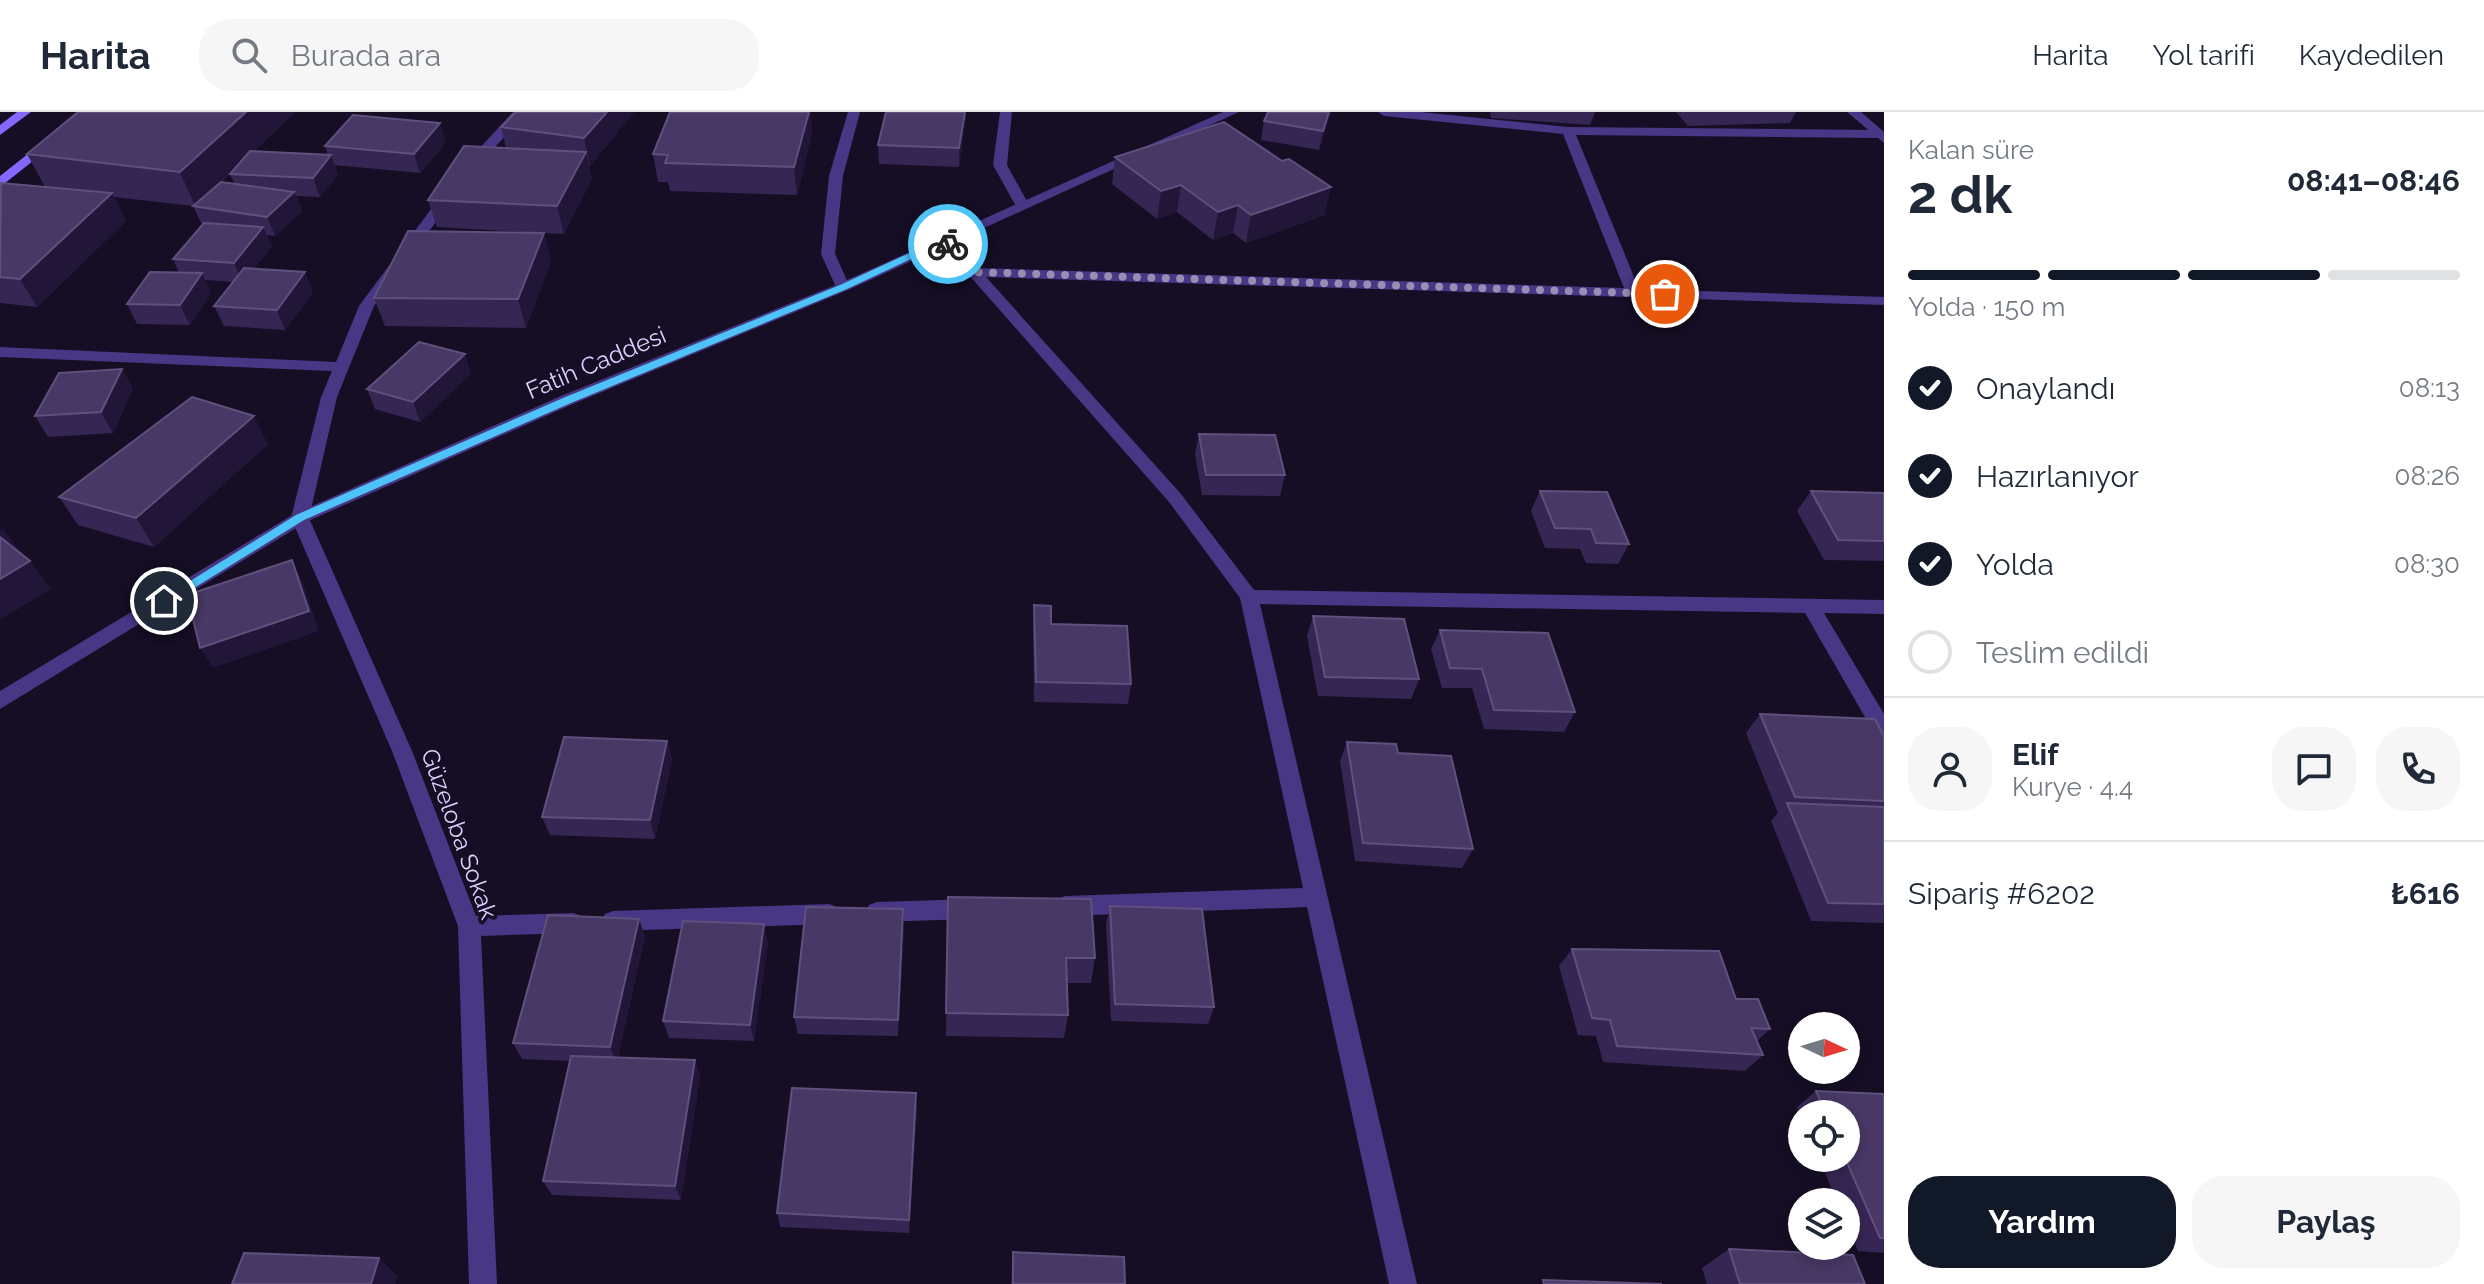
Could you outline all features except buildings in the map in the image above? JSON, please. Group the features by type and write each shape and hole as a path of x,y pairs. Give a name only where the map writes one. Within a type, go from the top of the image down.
{"main road":[{"path":"0,131 25,112"},
{"path":"0,183 89,112"}],"street":[{"path":"300,518 329,397 367,306 468,169 520,112"},
{"path":"843,287 828,254 836,176 854,112"},
{"path":"1006,112 1000,165 1022,205"},
{"name":"Fatih Caddesi","path":"0,701 300,518 567,400 843,287 1233,112"},
{"path":"1384,112 1568,131 1881,136"},
{"path":"1853,112 1881,136"},
{"path":"1568,131 1633,293"},
{"path":"945,240 1175,498 1249,597 1403,1284"},
{"path":"973,272 1884,301"},
{"path":"0,352 341,367"},
{"name":"Güzeloba Sokak","path":"300,518 402,751 469,926 483,1284"},
{"path":"1249,597 1884,607"},
{"path":"1811,607 1884,732"},
{"path":"1045,906 1317,897"},
{"path":"469,926 997,908"}],"way so far":[{"path":"948,244 973,272 1665,294"}],"route":[{"path":"164,601 300,518 567,400 843,287 945,240 948,244"}]}
